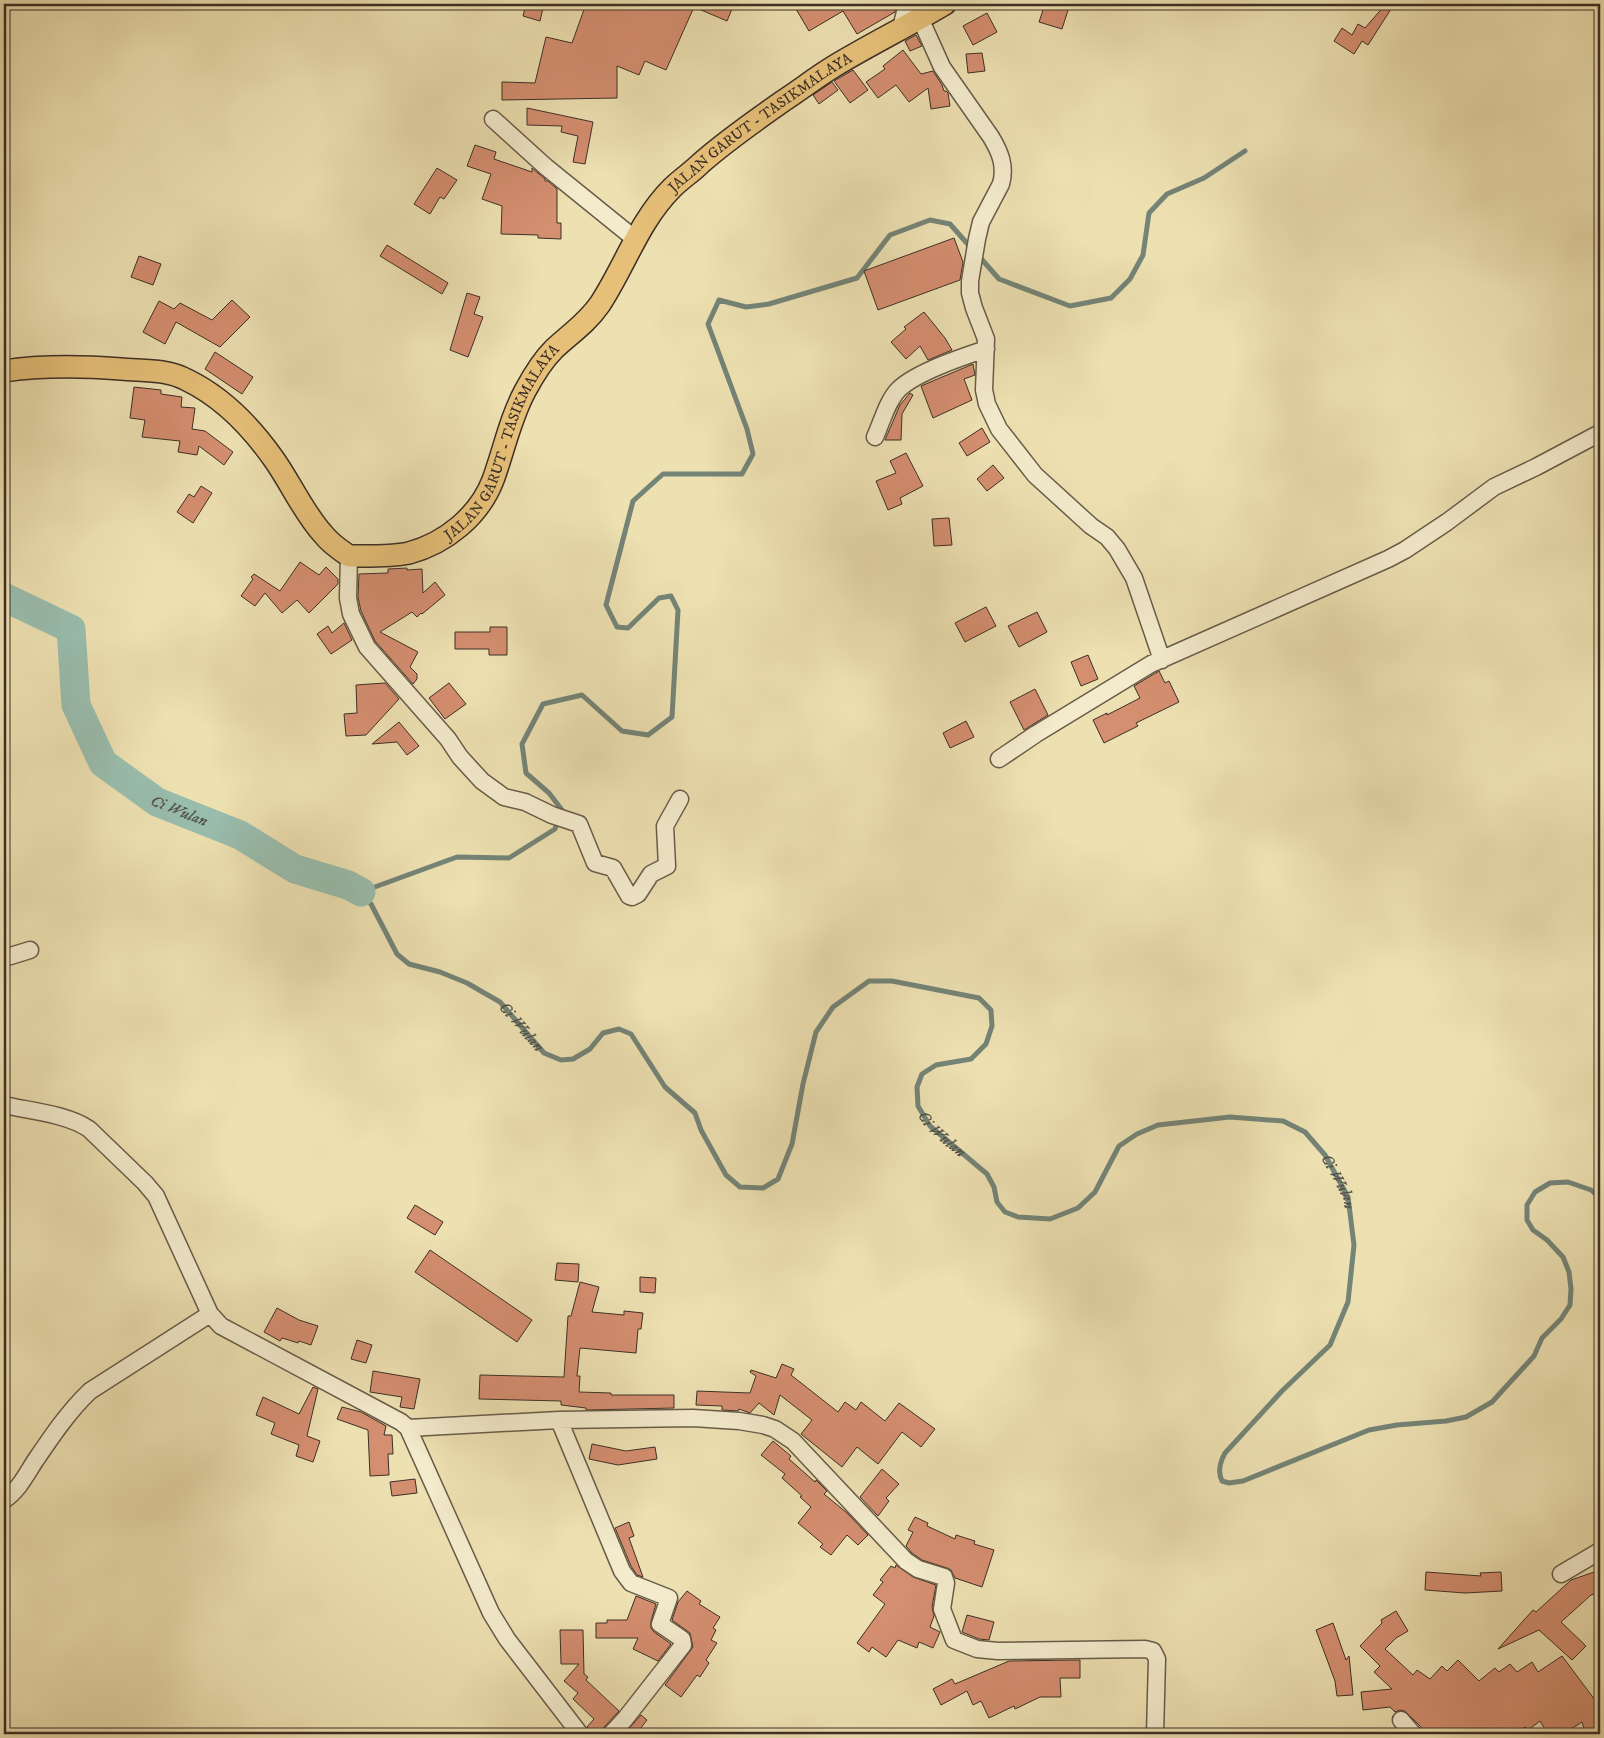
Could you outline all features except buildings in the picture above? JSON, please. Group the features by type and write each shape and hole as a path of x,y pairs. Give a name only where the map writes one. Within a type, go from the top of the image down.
{"main road":[{"name":"JALAN GARUT - TASIKMALAYA","path":"349,556 388,556 408,553 443,538 466,522 492,483 514,416 534,374 555,348 583,324 599,305 624,263 646,220 672,188 721,145 816,78 901,28 914,11 944,4"},
{"path":"4,371 49,366 98,367 166,372 186,379 209,392 230,409 257,438 274,459 324,536 349,556"}],"street":[{"path":"914,11 942,67 997,146 1003,163 1004,170 1001,184 981,222 970,293 984,331 986,349 984,390 987,404 999,429 1036,475 1091,526 1107,537 1117,549 1134,578 1162,660"},
{"path":"493,119 546,167 635,239"},
{"path":"876,437 896,394 904,385 953,360 986,349"},
{"path":"999,758 1151,664 1388,559 1447,522 1494,487 1600,434"},
{"path":"349,556 348,598 351,614 367,648 448,739 460,757 482,781 504,797 526,802 552,815 579,824 595,863 613,868 626,893 632,897 638,894 651,874 667,866 665,826 680,799"},
{"path":"4,958 30,950"},
{"path":"4,1106 82,1124 145,1182 156,1196 210,1314 215,1321 228,1330 401,1422 408,1428 491,1613 507,1639 580,1734"},
{"path":"4,1500 18,1486 80,1400 90,1391 210,1314"},
{"path":"408,1428 560,1420 693,1418 752,1423 780,1431 793,1441 906,1561 918,1569 944,1577 946,1583 942,1609 952,1638 956,1642 998,1651 1145,1648 1153,1651 1157,1659 1155,1734"},
{"path":"560,1420 622,1571 631,1583 668,1597 669,1601 660,1619 660,1624 682,1639 683,1642 683,1645 611,1734"},
{"path":"1561,1574 1600,1551"},
{"path":"1401,1720 1413,1734"}],"waterway":[{"path":"978,255 999,279 1070,306 1111,298 1130,279 1143,255 1149,213 1167,194 1204,178 1245,151"},
{"name":"Ci Wulan","path":"972,249 950,224 930,220 890,235 857,278 769,304 746,307 719,300 708,324 747,429 753,454 742,474 663,474 633,501 606,605 617,627 628,628 659,598 671,596 678,610 672,717 648,735 622,731 582,695 543,704 522,744 526,773 549,793 562,810 555,829 509,858 457,857 361,892 371,904 397,954 409,964 440,972 467,983 500,1002 544,1053 561,1060 573,1059 590,1049 603,1033 619,1029 631,1034 665,1087 695,1113 701,1130 726,1175 740,1187 763,1188 778,1179 792,1144 803,1084 816,1032 833,1007 869,981 892,981 979,998 991,1010 992,1026 986,1044 971,1059 936,1065 922,1074 917,1087 918,1106 930,1126 987,1174 994,1187 997,1202 1005,1212 1018,1217 1050,1219 1078,1208 1095,1192 1119,1146 1137,1134 1158,1125 1230,1117 1283,1121 1305,1132 1325,1155 1348,1197 1354,1245 1348,1302 1330,1345 1282,1391 1225,1453 1219,1470 1222,1481 1229,1483 1243,1481 1369,1430 1466,1417 1492,1402 1534,1356 1542,1338 1561,1319 1570,1305 1569,1272 1563,1257 1547,1240 1533,1230 1527,1220 1527,1205 1535,1192 1550,1183 1568,1182 1591,1190 1600,1198"},
{"name":"Ci Wulan","path":"4,597 71,629 76,705 103,763 157,802 240,835 295,869 348,885 361,892"}]}
